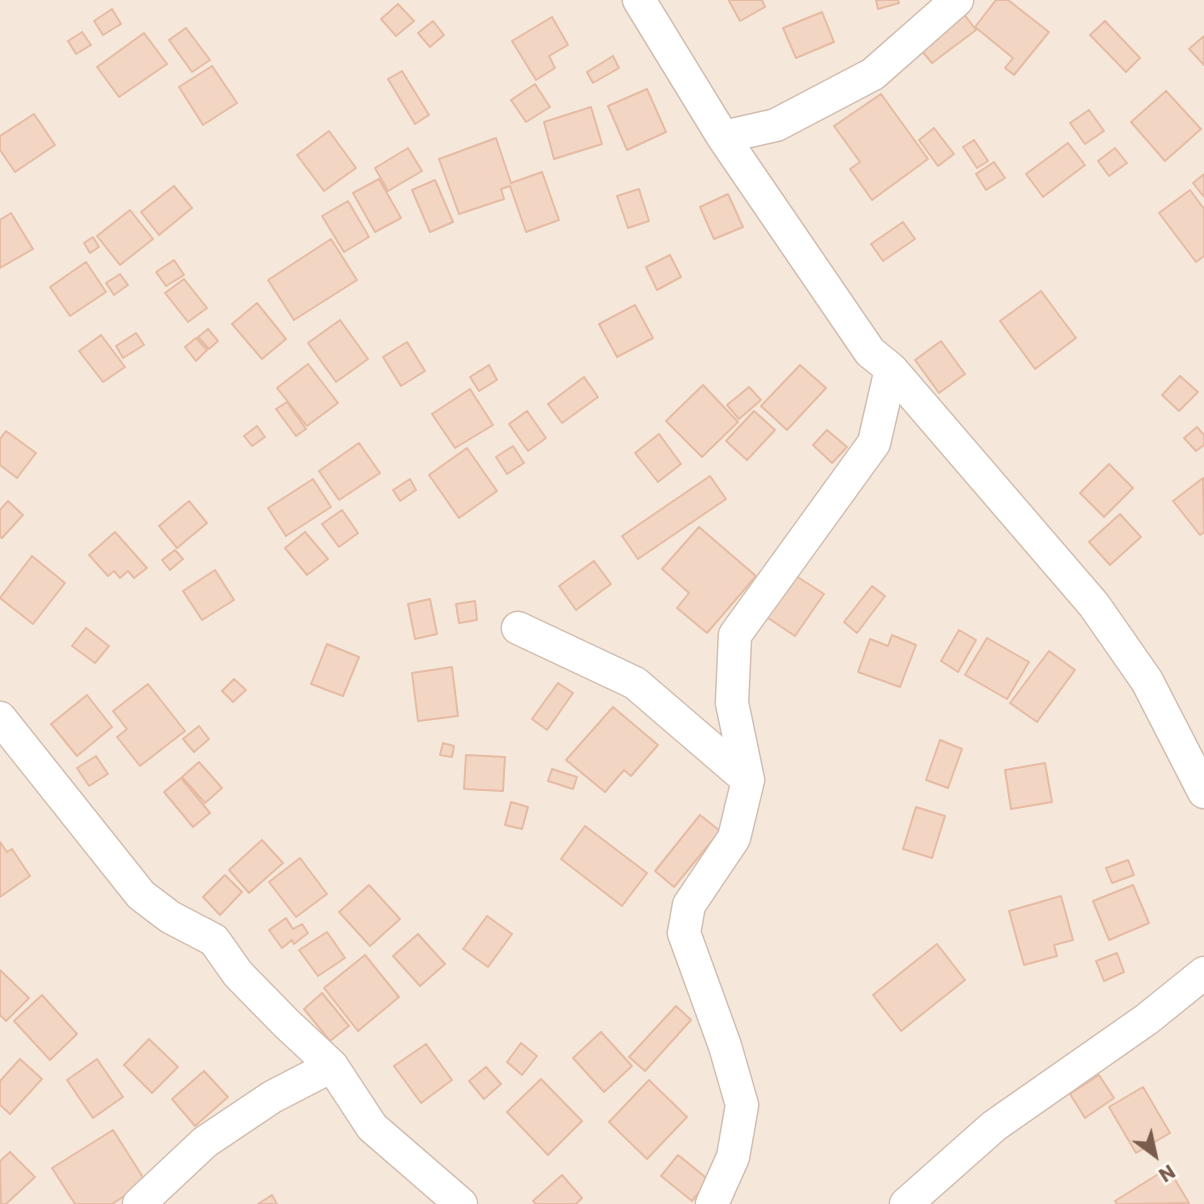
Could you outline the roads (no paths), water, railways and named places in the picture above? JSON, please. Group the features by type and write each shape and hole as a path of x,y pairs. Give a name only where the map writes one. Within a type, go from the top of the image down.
{"street":[{"path":"639,0 723,137 870,352 891,369 1094,605 1147,681 1204,792"},
{"path":"723,137 776,125 873,74 957,0"},
{"path":"712,1204 733,1157 742,1105 725,1046 684,933 689,905 734,838 748,780 732,703 735,635 874,443 891,369"},
{"path":"518,628 635,683 748,780"},
{"path":"0,718 141,895 170,917 214,940 238,974 332,1066 372,1127 461,1204"},
{"path":"906,1204 994,1126 1147,1019 1204,973"},
{"path":"139,1204 205,1142 272,1097 332,1066"}]}
